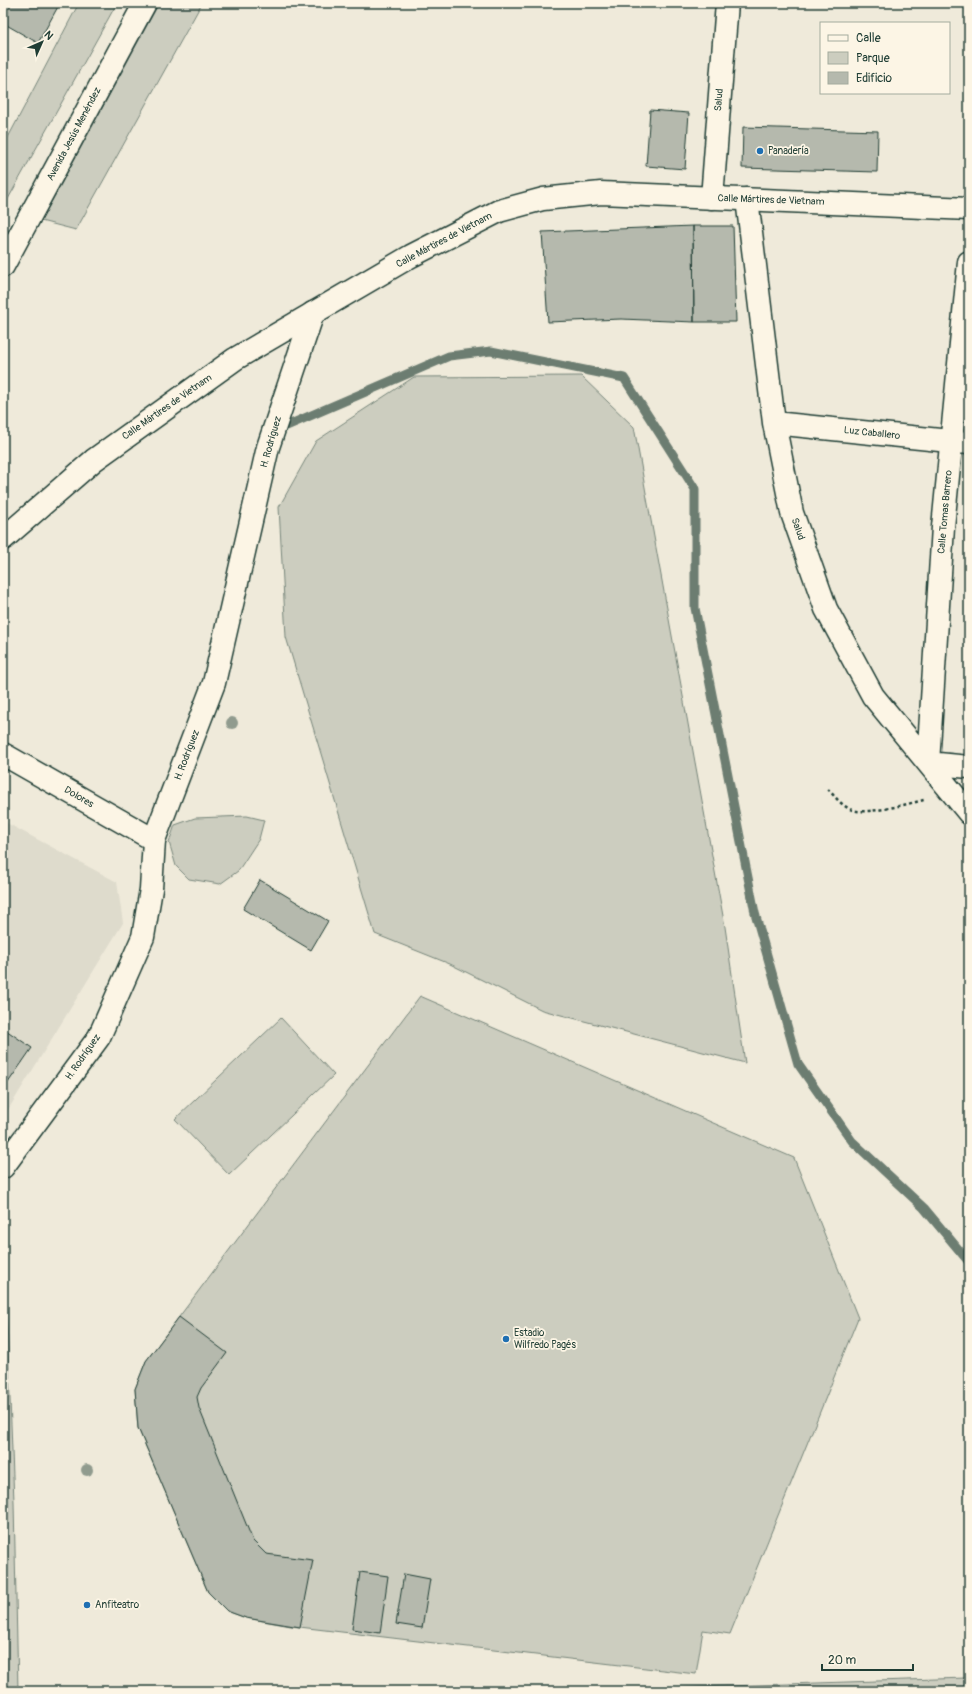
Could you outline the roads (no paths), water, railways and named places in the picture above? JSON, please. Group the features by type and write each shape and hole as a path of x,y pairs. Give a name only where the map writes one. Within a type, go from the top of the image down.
{"street":[{"name":"Avenida Jesús Menéndez","path":"3,266 145,3"},
{"name":"Salud","path":"712,198 727,3"},
{"name":"Calle Mártires de Vietnam","path":"3,539 94,460 235,359 411,256 499,211 543,199 600,193 969,209"},
{"name":"Salud","path":"747,199 774,423 792,513 826,609 873,696 969,813"},
{"name":"Calle Tomas Barrero","path":"928,763 943,527 960,442 969,262"},
{"name":"H. Rodríguez","path":"3,1167 99,1037 143,937 151,889 154,840 214,683 268,446 313,313"},
{"name":"Luz Caballero","path":"774,423 960,442"},
{"name":"Dolores","path":"3,754 154,840"},
{"path":"928,763 969,767"}],"waterway":[{"path":"284,427 449,356 491,351 624,378 695,489 695,608 755,913 798,1064 852,1141 924,1208 969,1262"}],"place":[{"name":"Panadería","path":"760,151"},
{"name":"Estadio Wilfredo Pagés","path":"506,1339"},
{"name":"Anfiteatro","path":"87,1605"}]}
